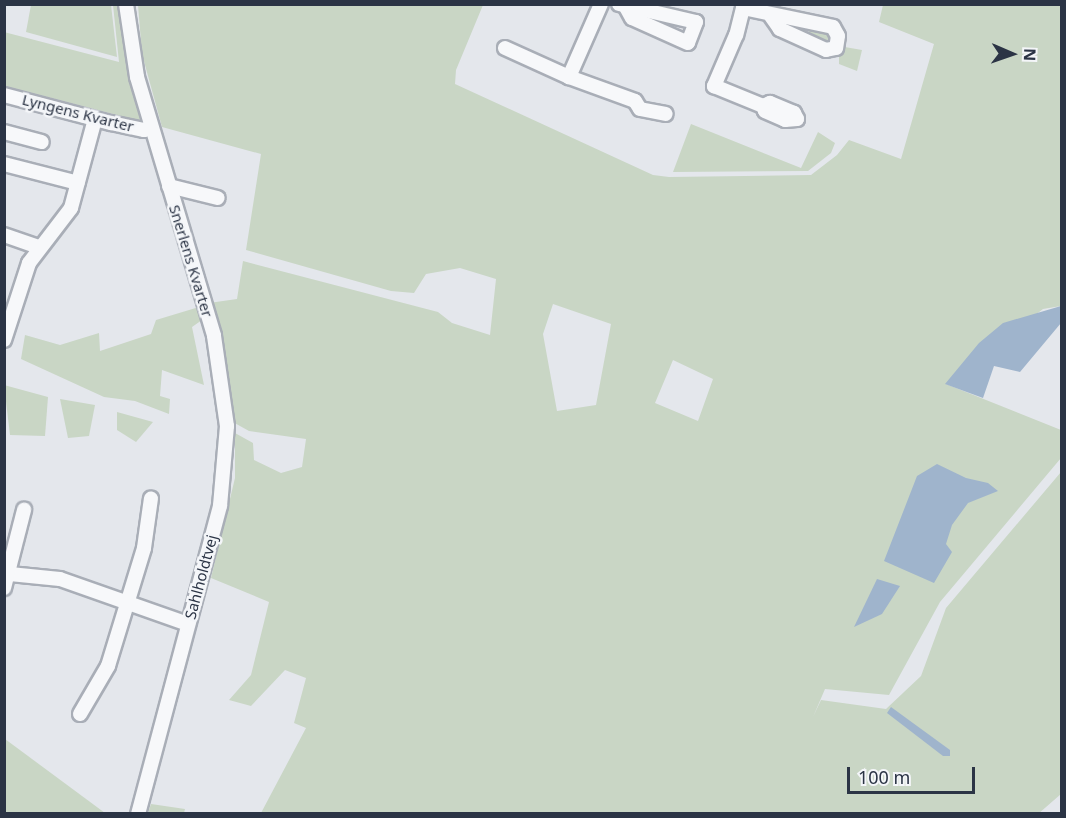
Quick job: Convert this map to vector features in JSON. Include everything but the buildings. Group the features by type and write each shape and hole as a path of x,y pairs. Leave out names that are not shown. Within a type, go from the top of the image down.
{"street":[{"name":"Snerlens Kvarter","path":"126,4 138,77 151,127 214,336"},
{"path":"569,76 601,4"},
{"path":"763,106 714,86 736,35 743,6 771,16"},
{"path":"505,48 635,101 640,109 666,114"},
{"name":"Lyngens Kvarter","path":"4,95 144,130 151,127"},
{"path":"4,340 9,308 29,263 71,208 95,119"},
{"path":"4,132 42,142"},
{"path":"4,164 78,183"},
{"name":"Snerlens Kvarter","path":"169,186 218,198"},
{"path":"4,235 39,247"},
{"name":"Sahlholdtvej","path":"138,813 220,506 225,466 225,395 214,336"},
{"path":"80,714 108,666 144,548 151,498"},
{"path":"24,510 7,581 60,579 188,624"}],"green space":[{"path":"31,5 111,5 117,57 26,32"},
{"path":"113,5 121,5 143,115 140,121 5,86 4,32 119,62"},
{"path":"138,5 483,5 456,70 455,84 653,175 669,177 811,175 837,155 849,140 901,159 934,44 879,22 883,5 1061,5 1061,306 1043,309 946,384 1061,430 1061,458 940,602 889,695 825,689 813,717 821,700 886,709 921,676 946,608 1061,472 1061,794 1038,814 261,813 306,728 294,723 306,678 285,670 251,706 229,700 251,675 269,602 211,578 235,478 235,433 253,443 254,460 281,473 302,467 306,439 249,431 231,421 228,377 209,303 237,299 243,261 438,312 452,323 490,335 496,279 460,268 426,274 414,293 391,291 246,250 261,154 162,127 142,54","holes":["553,304 611,324 596,405 557,411 543,334","673,360 713,379 698,421 655,403"]},
{"path":"811,26 830,31 830,45 806,38"},
{"path":"839,46 862,50 857,71 839,64"},
{"path":"691,124 801,168 818,132 835,143 831,153 808,171 673,172"},
{"path":"199,307 202,320 192,327 204,385 162,370 160,396 170,399 169,414 135,401 104,397 21,359 25,335 60,345 99,333 100,351 151,334 156,320"},
{"path":"4,385 48,397 45,436 10,435"},
{"path":"60,399 95,405 89,436 68,438"},
{"path":"117,412 153,422 136,442 117,430"},
{"path":"5,739 105,813 5,813"},
{"path":"151,804 185,809 184,813 148,813"}],"water":[{"path":"1061,306 1061,323 1020,372 994,366 983,398 945,384 979,343 1003,323"},
{"path":"937,464 966,478 988,483 998,491 968,503 952,525 946,544 952,552 934,583 884,561 917,476"},
{"path":"877,579 900,586 882,614 854,627"},
{"path":"891,707 950,750 950,756 943,756 887,713"}]}
